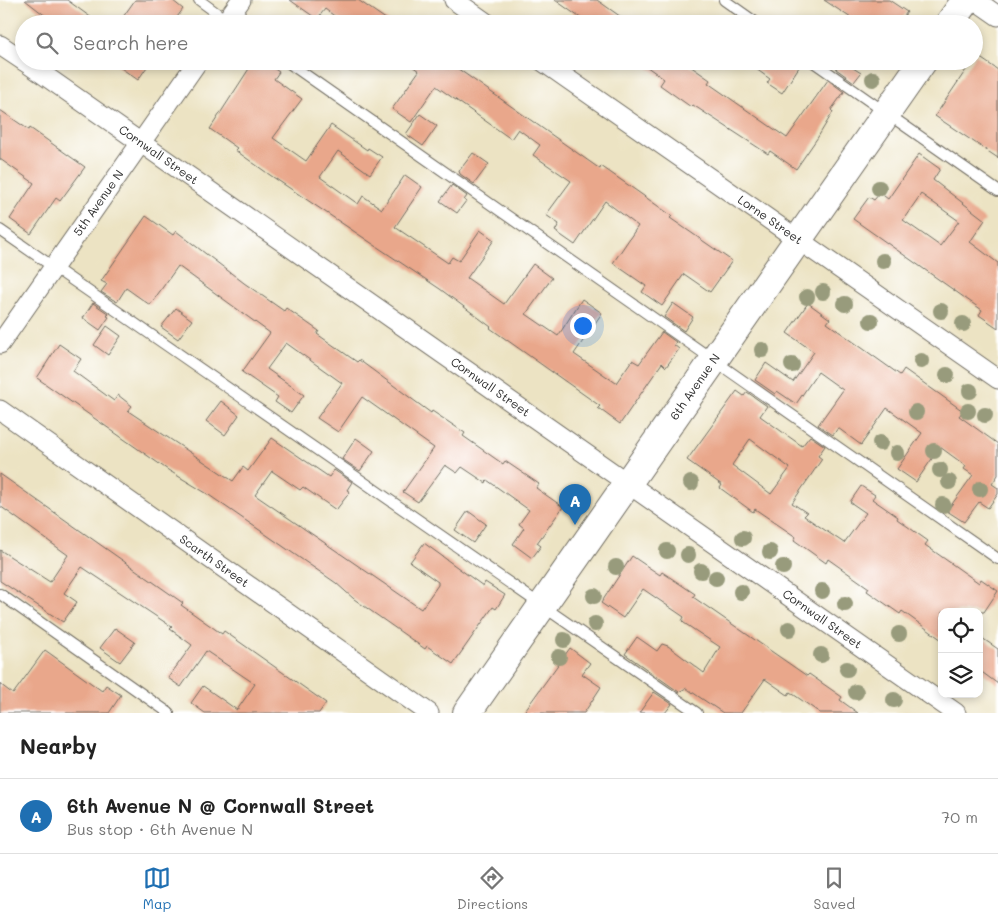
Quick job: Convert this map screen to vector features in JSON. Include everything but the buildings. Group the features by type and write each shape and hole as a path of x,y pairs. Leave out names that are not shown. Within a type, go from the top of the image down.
{"street":[{"path":"233,15 241,0"},
{"path":"454,0 475,15"},
{"path":"955,15 966,0"},
{"path":"975,0 998,16"},
{"name":"Cornwall Street","path":"0,44 15,55"},
{"name":"Cornwall Street","path":"37,70 956,713"},
{"name":"5th Avenue N","path":"0,344 192,70"},
{"name":"Lorne Street","path":"555,70 998,379"},
{"name":"6th Avenue N","path":"467,713 917,70"},
{"name":"Scarth Street","path":"0,410 429,713"}],"lane":[{"path":"199,0 218,15"},
{"path":"724,0 745,15"},
{"path":"299,70 998,559"},
{"path":"825,70 998,191"},
{"path":"0,230 543,604 697,713"},
{"path":"0,594 169,713"}],"place":[{"name":"6th Avenue N @ Cornwall Street","path":"575,525"}]}
